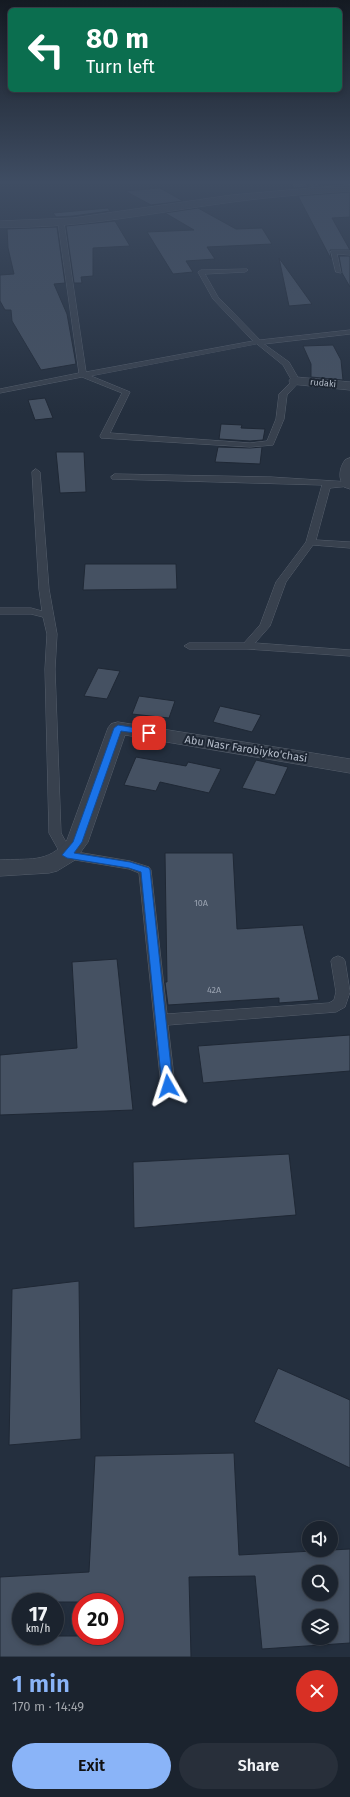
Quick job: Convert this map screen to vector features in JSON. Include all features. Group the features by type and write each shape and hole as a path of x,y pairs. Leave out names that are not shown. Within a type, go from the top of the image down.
{"street":[{"name":"rudaki","path":"296,381 350,386"},
{"path":"350,463 347,473 350,484"},
{"name":"Abu Nasr Farobiyko'chasi","path":"67,855 77,842 118,728 350,766"},
{"path":"0,868 49,865 67,855"}],"lane":[{"path":"66,259 83,375"},
{"path":"336,259 340,272"},
{"path":"83,375 126,392 104,436 115,435 250,445 270,443 280,419 283,394 296,381 286,364 258,342 215,298 201,272 245,270"},
{"path":"0,391 234,345 350,332"},
{"path":"36,472 44,589 52,634 50,669 55,833 67,855 130,865 145,870 168,1086"},
{"path":"115,477 272,480 350,484"},
{"path":"247,646 265,626 281,582 311,542 326,485 350,484"},
{"path":"311,542 350,545"},
{"path":"0,611 31,610 48,615"},
{"path":"189,646 247,646 350,653"},
{"path":"161,1020 331,1008 340,1003 343,992 338,961"}],"building":[{"path":"11,259 62,259 65,283 54,284 67,314 76,364 41,370 12,321 11,310 5,310 0,301 0,275 14,274"},
{"path":"71,259 93,259 93,276 81,277 82,283 74,283"},
{"path":"164,259 210,259 186,261 193,272 173,274"},
{"path":"279,259 312,304 289,306"},
{"path":"340,259 350,259 350,287 342,273"},
{"path":"333,345 341,360 343,380 311,377 311,364 303,346"},
{"path":"45,398 53,418 35,420 28,400"},
{"path":"221,424 242,425 241,428 265,429 263,440 250,441 219,439"},
{"path":"218,447 262,447 260,464 215,462"},
{"path":"56,452 84,452 86,492 60,493"},
{"path":"85,564 176,564 177,589 83,590"},
{"path":"98,668 120,671 107,699 84,696"},
{"path":"139,696 175,701 169,718 132,714"},
{"path":"220,706 261,715 252,732 213,722"},
{"path":"136,757 186,766 188,762 221,769 209,793 160,782 156,791 124,785"},
{"path":"256,760 288,767 275,795 242,788"},
{"path":"165,853 233,853 237,929 303,925 319,1000 279,1003 279,998 168,1005 165,982 167,982"},
{"path":"117,959 133,1110 0,1115 0,1055 77,1048 72,962"},
{"path":"350,1035 350,1071 203,1083 198,1046"},
{"path":"289,1154 296,1215 134,1228 133,1162"},
{"path":"79,1281 81,1439 9,1445 12,1289"},
{"path":"278,1368 350,1400 350,1468 254,1422"},
{"path":"234,1453 239,1555 302,1552 302,1557 338,1557 338,1550 350,1549 350,1643 338,1644 338,1609 302,1609 302,1645 321,1645 262,1649 255,1576 189,1577 191,1657 0,1657 0,1577 89,1572 95,1456","holes":["12,1593 64,1593 64,1602 72,1602 72,1593 124,1593 124,1645 72,1645 72,1636 64,1636 64,1645 12,1645"]}],"route":[{"path":"149,733 118,728 77,842 67,855 130,865 145,870 168,1086"}]}
